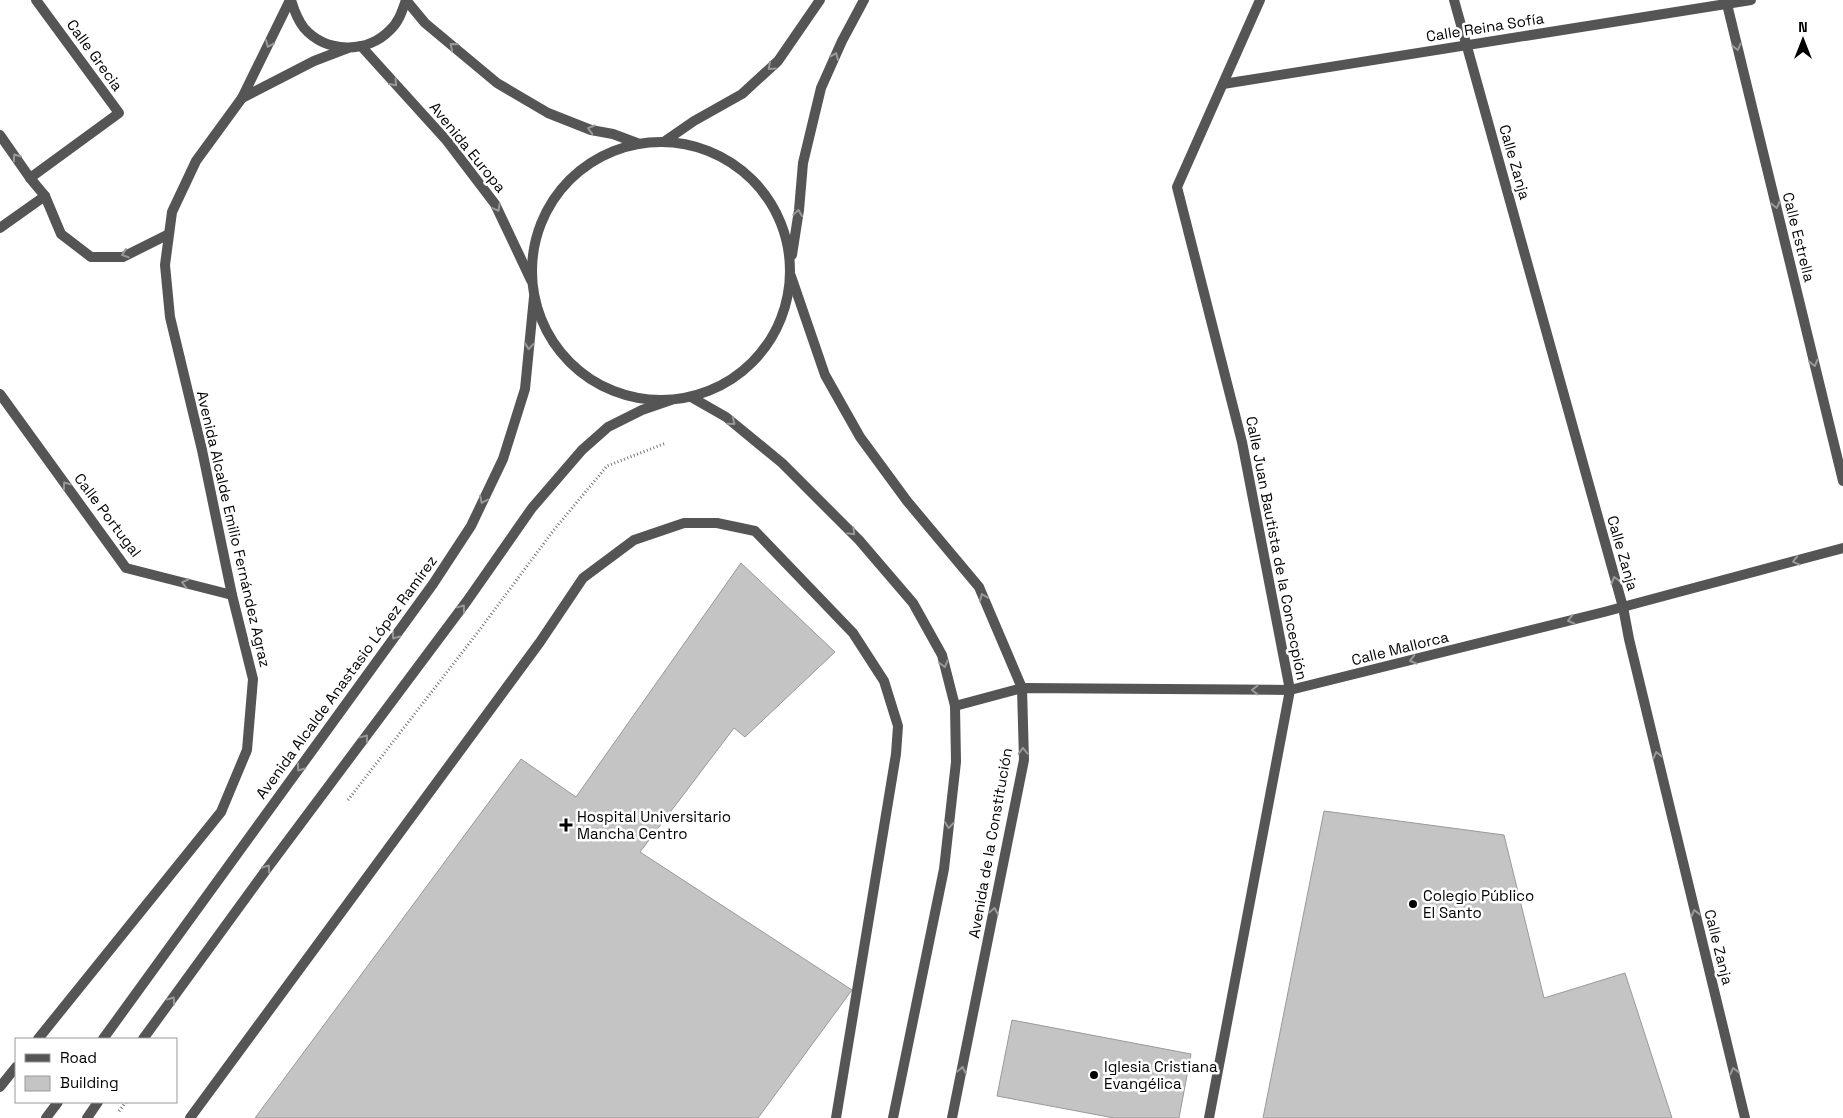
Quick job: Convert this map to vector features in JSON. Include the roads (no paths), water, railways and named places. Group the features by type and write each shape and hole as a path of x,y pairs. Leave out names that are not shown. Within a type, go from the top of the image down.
{"street":[{"name":"Calle Grecia","path":"30,178 118,113 36,0"},
{"path":"290,0 295,14 304,28 316,39 332,46 348,48"},
{"name":"Avenida Alcalde Emilio Fernández Agraz","path":"39,1038 221,812 246,750 253,680 232,595 204,459 170,317 165,265 172,212 196,161 242,98 290,0"},
{"path":"242,98 314,61 348,48 362,46 377,40 390,30 400,16 406,0 425,23 498,83 548,113 591,130 613,134 638,143"},
{"path":"665,141 694,121 742,94 778,61 820,0"},
{"path":"145,1038 266,870 467,601 532,508 582,450 608,427 642,410 671,400 691,397 730,381 762,354 783,317 791,276 791,261 799,210 803,163 821,88 842,41 864,0"},
{"name":"Calle Juan Bautista de la Concecpión","path":"1210,1118 1290,690 1242,442 1178,187 1260,0"},
{"name":"Calle Zanja","path":"1454,0 1623,607 1631,649 1745,1118"},
{"name":"Calle Reina Sofía","path":"1223,84 1467,46 1726,2 1751,0"},
{"name":"Calle Estrella","path":"1726,2 1843,481"},
{"name":"Avenida Europa","path":"362,46 447,141 495,204 531,280"},
{"path":"0,135 45,196 61,234 91,257 123,257 169,234"},
{"path":"671,400 625,396 583,374 551,340 534,297 531,280 536,234 558,192 593,160 638,143 665,141 702,148 736,165 764,192 782,224 791,261"},
{"path":"0,228 45,196"},
{"name":"Avenida de la Constitución","path":"791,276 825,374 855,429 908,501 979,587 1022,688 1024,760 952,1118"},
{"name":"Avenida Alcalde Anastasio López Ramírez","path":"104,1038 434,584 471,526 504,459 525,389 534,297"},
{"name":"Calle Portugal","path":"0,394 126,568 232,595"},
{"path":"691,397 726,417 782,463 859,540 913,603 942,655 955,706 956,762 944,869 893,1118"},
{"path":"190,1118 534,650 583,578 634,540 684,523 717,523 755,531 853,633 884,681 898,726 896,754 836,1118"},
{"name":"Calle Mallorca","path":"955,706 1022,688 1290,690 1623,607 1843,548"},
{"path":"0,1087 15,1068"},
{"path":"46,1118 57,1103"},
{"path":"87,1118 97,1103"}],"place":[{"name":"Hospital Universitario Mancha Centro","path":"566,825"},
{"name":"Colegio Público El Santo","path":"1413,904"},
{"name":"Iglesia Cristiana Evangélica","path":"1094,1075"}]}
